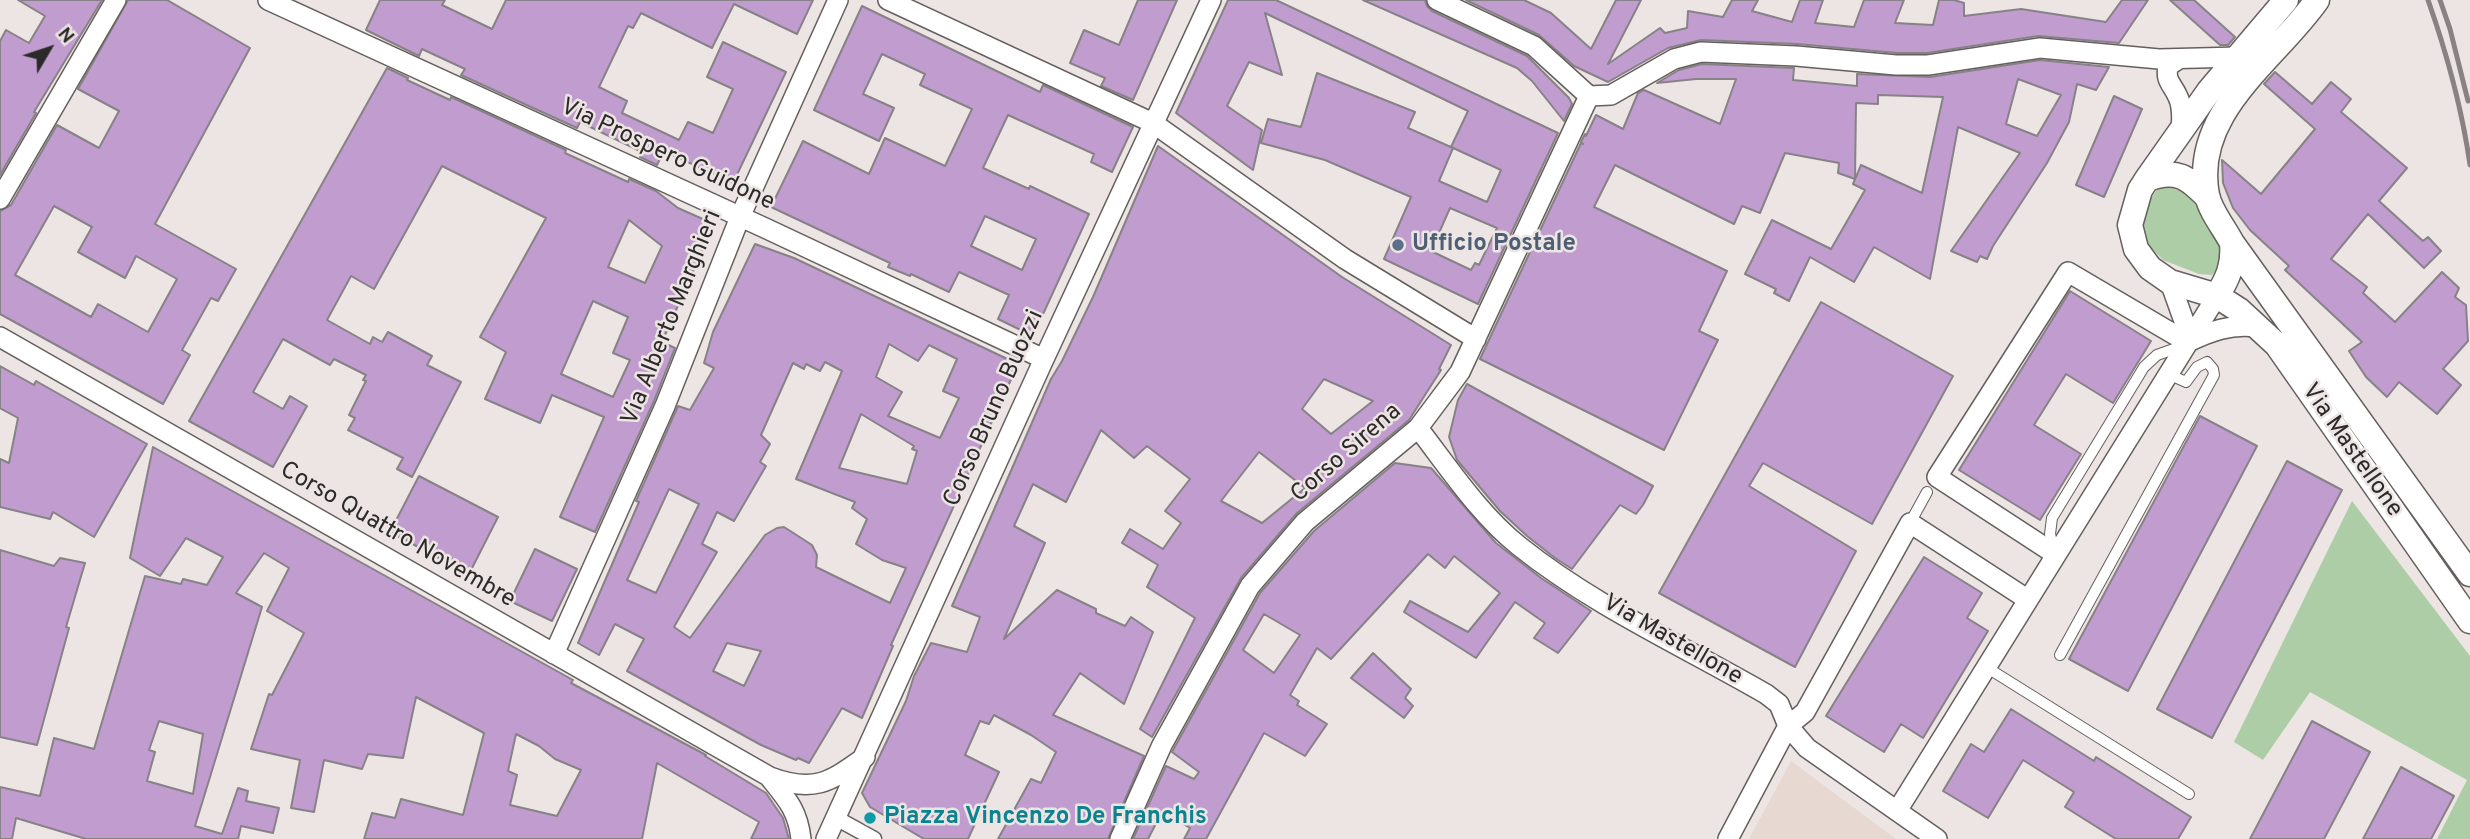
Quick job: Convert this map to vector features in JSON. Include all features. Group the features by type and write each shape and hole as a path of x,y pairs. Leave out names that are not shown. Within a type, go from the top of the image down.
{"street":[{"path":"0,199 116,0"},
{"name":"Via Prospero Guidone","path":"268,0 1044,359"},
{"name":"Via Alberto Marghieri","path":"554,654 665,406 740,217 838,0"},
{"path":"888,0 1153,123 1345,260 1476,339"},
{"name":"Corso Bruno Buozzi","path":"826,839 1211,0"},
{"path":"1437,0 1534,46 1589,96 1611,94 1674,59 1701,52 1796,56 1896,65 1928,65 2040,48 2179,60 2238,57"},
{"path":"2208,198 2206,175 2209,146 2226,106 2317,0"},
{"path":"2217,296 2170,282 2150,268 2136,250 2130,225 2140,190 2147,179 2209,91 2279,4"},
{"path":"2179,60 2168,66 2166,77 2179,99 2181,131"},
{"name":"Corso Sirena","path":"1120,839 1162,745 1250,586 1305,522 1418,428 1460,372 1589,96"},
{"path":"1897,811 2229,275 2233,260 2232,243 2208,198 2190,179 2175,174 2159,174 2147,179"},
{"name":"Via Mastellone","path":"2232,243 2470,574"},
{"path":"2055,554 1937,477 2068,272 2186,344"},
{"path":"2170,282 2185,324 2186,344"},
{"name":"Via Mastellone","path":"2217,296 2239,310 2277,345 2470,621"},
{"path":"2186,344 2212,331 2237,325 2256,327"},
{"name":"Corso Quattro Novembre","path":"0,337 770,778 791,785 816,785 839,776 865,757"},
{"name":"Via Mastellone","path":"1418,428 1495,524 1518,545 1647,629 1766,694 1779,704 1788,726 1807,748 1937,839"},
{"path":"1728,839 1788,726 1805,712 1910,523 2027,599"},
{"name":"Corso Quattro Novembre","path":"770,778 791,804 799,821 801,839"},
{"path":"836,818 874,839"}],"lane":[{"path":"2055,554 2050,534 2052,518 2144,368 2157,355 2186,344"},
{"path":"2060,655 2214,372 2209,363 2204,363 2184,383 2168,373"},
{"path":"1910,523 1927,492"},
{"path":"1986,667 2189,794"}],"shaded area":[{"path":"1791,761 1896,839 1749,839"}],"green space":[{"path":"2173,183 2190,195 2221,250 2219,268 2212,275 2199,274 2163,260 2145,241 2142,221 2144,209 2158,188"},
{"path":"2352,501 2470,656 2470,839 2437,839 2467,780 2310,692 2263,760 2234,742"}],"building":[{"path":"18,0 102,0 34,112 36,113 0,175 0,41 6,30 29,43 45,16"},
{"path":"128,0 167,0 250,48 155,224 236,269 218,301 211,298 182,350 190,355 163,404 0,314 0,211 11,205 57,125 99,148 119,111 78,89","holes":["54,206 92,227 78,252 125,278 136,256 177,279 148,332 98,304 91,317 15,275"]},
{"path":"380,0 445,0 442,5 492,29 506,0 813,0 797,34 734,4 712,48 641,13 633,28 628,26 599,87 627,101 622,113 679,140 688,122 713,133 733,89 707,77 723,42 786,72 733,183 664,151 657,165 640,157 642,152 580,122 577,128 461,75 465,69 422,49 419,56 366,30"},
{"path":"1138,0 1177,0 1133,100 1101,86 1105,78 1070,63 1084,30 1119,45"},
{"path":"1228,0 1276,0 1558,133 1478,304 1384,259 1411,197 1325,160 1261,143 1268,119 1301,127 1317,73 1415,112 1408,128 1453,148 1439,181 1487,202 1501,170 1451,147 1468,111 1265,13 1282,75 1249,62 1227,106 1262,130 1253,170 1176,113","holes":["1450,208 1497,228 1479,265 1475,263 1471,270 1431,251"]},
{"path":"1363,0 1425,0 1432,11 1527,56 1569,98 1572,104 1564,121 1532,81 1517,68"},
{"path":"1466,0 1524,0 1551,13 1591,49 1616,0 1641,0 1608,64 1660,28 1665,33 1687,28 1688,11 1723,17 1732,0 1758,0 1752,11 1792,22 1800,0 1823,0 1815,23 1854,27 1864,0 1904,0 1895,23 1933,25 1939,0 1964,3 1964,16 2021,9 2106,22 2122,0 2148,0 2119,43 2038,36 1927,53 1897,53 1797,44 1701,40 1668,48 1608,82 1574,66 1539,35"},
{"path":"2170,0 2194,0 2235,37 2228,45 2220,45"},
{"path":"862,6 1040,92 1043,85 1133,127 1112,172 1091,162 1094,154 1008,115 983,168 1029,189 1030,186 1089,214 1033,336 998,319 1009,295 959,272 949,292 911,274 910,276 888,267 890,263 771,207 803,141 869,174 885,138 945,166 972,109 920,85 925,74 882,54 863,94 894,108 879,141 814,110","holes":["985,216 1036,239 1022,270 971,246"]},
{"path":"2040,60 2109,67 2096,90 2077,84 2069,122 2047,163 1987,259 1980,256 1977,262 1951,251 2020,153 1958,127 1930,279 1874,247 1854,282 1810,257 1789,301 1774,293 1776,289 1745,274 1772,220 1831,249 1865,190 1853,184 1861,165 1922,193 1943,97 1878,95 1878,104 1856,103 1855,179 1838,173 1839,163 1785,153 1760,213 1742,206 1734,224 1615,165 1594,207 1727,271 1699,331 1718,340 1664,450 1480,359 1596,115 1623,129 1638,93 1644,90 1720,124 1736,79 1657,83 1679,70 1702,64 1794,68 1793,80 1857,86 1857,74 1930,77","holes":["2018,79 2061,95 2037,136 2006,124"]},
{"path":"387,68 450,100 451,97 566,150 565,153 628,182 629,179 656,191 678,208 714,224 662,342 675,348 595,532 560,517 604,417 552,395 540,423 485,399 506,352 480,337 546,218 442,166 374,289 351,276 327,320 370,344 373,337 382,342 388,332 432,356 427,365 461,382 412,477 397,469 403,458 348,430 355,418 349,415 366,381 363,380 366,375 334,359 330,365 283,339 253,392 283,409 290,396 307,406 273,467 189,421","holes":["629,220 662,246 645,283 608,267","593,301 628,317 613,353 630,360 613,397 561,374"]},
{"path":"2275,72 2312,104 2331,82 2351,99 2341,112 2407,168 2379,201 2423,241 2428,237 2441,251 2424,268 2368,214 2331,259 2367,287 2363,293 2395,322 2442,272 2459,288 2455,297 2466,305 2468,341 2443,369 2461,385 2437,414 2399,382 2387,397 2366,377 2349,351 2362,342 2285,270 2289,266 2250,230 2233,208 2223,183 2222,160 2261,194 2315,129 2264,84"},
{"path":"2114,96 2142,109 2104,197 2076,185"},
{"path":"1158,146 1342,277 1451,345 1439,369 1441,370 1409,420 1297,513 1241,578 1152,737 1140,729 1195,618 1147,587 1158,565 1122,543 1130,529 1163,549 1181,523 1165,511 1190,479 1147,446 1134,458 1101,430 1066,502 1033,484 1014,526 1045,543 1004,639 1057,590 1125,626 1131,617 1153,632 1124,704 1080,673 1053,715 1144,756 1108,839 998,839 1031,779 1041,783 1056,752 994,715 989,724 980,721 965,755 999,772 968,839 924,839 870,807 862,793 931,643 967,652 980,617 952,606 1051,379 1093,297","holes":["1324,379 1373,401 1331,434 1302,409","1259,452 1305,488 1262,523 1221,501"]},
{"path":"755,244 794,258 1018,364 891,645 893,646 862,718 842,708 809,763 761,745 627,671 644,639 615,624 599,655 578,643 678,406 690,410 714,368 704,363 713,332","holes":["889,344 918,361 929,345 957,359 943,391 959,398 940,438 888,416 902,392 876,377","825,362 842,371 796,479 855,502 852,508 867,519 856,544 882,560 906,568 890,603 816,567 817,555 812,545 784,527 777,528 765,535 690,638 674,627 717,552 702,544 717,512 734,521 766,466 760,462 770,444 761,435 793,363 804,369 806,364 820,371","861,414 914,446 912,449 917,451 907,484 839,468","669,489 699,504 656,593 627,580","727,643 761,651 744,686 713,671"]},
{"path":"2070,291 2151,341 2113,403 2066,374 2034,425 2081,454 2040,520 1959,470"},
{"path":"1821,302 1953,376 1872,524 1763,463 1749,486 1856,551 1795,667 1659,593"},
{"path":"0,366 34,385 36,381 147,444 94,537 53,512 50,519 0,507 0,459 9,463 18,418 0,408"},
{"path":"1467,384 1653,486 1643,505 1636,514 1620,505 1572,569 1555,558 1500,511 1457,460 1449,437 1458,400"},
{"path":"2200,416 2257,446 2128,691 2069,659"},
{"path":"153,447 573,680 571,683 706,755 766,793 783,818 789,839 751,839 759,822 657,763 642,839 364,839 372,813 395,818 401,799 463,815 484,733 416,697 403,758 368,754 362,769 324,760 314,812 291,808 300,760 251,749 269,694 272,695 304,633 267,611 289,568 264,553 236,593 262,607 195,826 222,834 238,788 248,791 246,801 279,808 273,833 241,826 238,839 86,839 16,818 12,839 0,839 0,787 40,796 54,738 94,749 145,576 181,584 183,579 207,585 223,557 186,538 160,576 130,558","holes":["159,721 203,734 193,794 147,781 155,752 149,750","516,734 539,746 555,759 581,770 557,816 510,805 517,775 508,771"]},
{"path":"2287,461 2342,490 2212,738 2157,709"},
{"path":"1395,463 1431,468 1496,543 1541,578 1591,611 1558,653 1534,638 1545,623 1515,602 1476,658 1404,612 1410,601 1468,632 1500,593 1454,556 1445,568 1428,554 1331,659 1317,648 1290,695 1299,701 1297,705 1327,724 1305,756 1264,733 1206,839 1184,839 1190,828 1162,812 1148,839 1133,839 1166,766 1194,779 1199,772 1172,752 1260,593 1314,531","holes":["1264,614 1300,635 1274,673 1243,650"]},
{"path":"419,476 498,517 469,574 390,532"},
{"path":"535,549 577,569 552,621 510,601"},
{"path":"0,550 54,566 60,558 85,563 37,745 0,737"},
{"path":"1924,557 1982,593 1967,618 1988,631 1923,738 1901,724 1884,752 1826,716"},
{"path":"1373,653 1411,689 1405,698 1413,706 1404,718 1351,678"},
{"path":"2011,709 2094,761 2096,757 2191,817 2178,839 2116,839 2065,807 2074,792 2023,760 1988,818 1943,791 1971,744 1984,752"},
{"path":"2312,721 2370,752 2324,839 2250,839"},
{"path":"2401,767 2454,796 2431,839 2363,839"}],"railway":[{"path":"2428,0 2453,82 2470,165"},
{"path":"2440,0 2468,101"}],"place":[{"name":"Ufficio Postale","path":"1398,245"},
{"name":"Piazza Vincenzo De Franchis","path":"870,818"}]}
